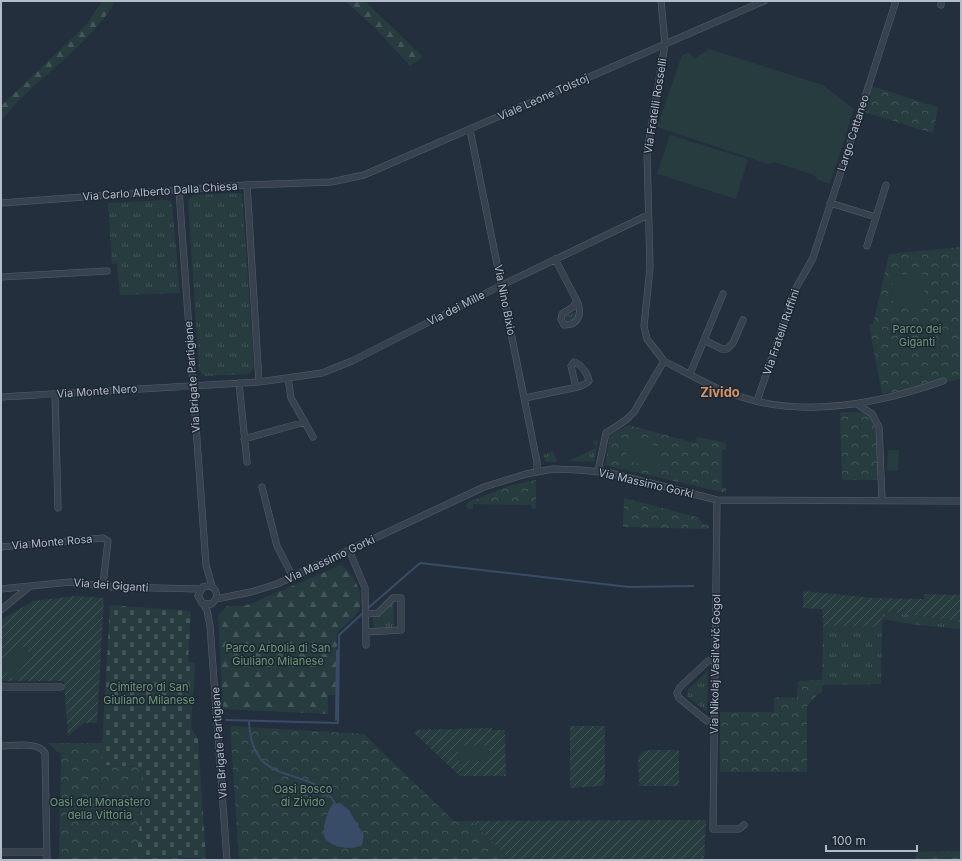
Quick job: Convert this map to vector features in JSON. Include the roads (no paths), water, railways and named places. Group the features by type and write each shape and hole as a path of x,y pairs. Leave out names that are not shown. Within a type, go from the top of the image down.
{"street":[{"name":"Via Fratelli Rosselli","path":"661,1 665,44 648,141 647,176 650,272 644,333 651,345 664,361"},
{"name":"Viale Leone Tolstoj","path":"318,182 344,180 372,173 764,1"},
{"name":"Largo Cattaneo","path":"810,265 896,1"},
{"name":"Via Nino Bixio","path":"470,130 525,398 537,462 537,472"},
{"name":"Via Carlo Alberto Dalla Chiesa","path":"1,203 247,185 318,182"},
{"path":"247,185 259,382"},
{"path":"867,246 886,185"},
{"name":"Via Brigate Partigiane","path":"179,190 206,565 202,588"},
{"path":"830,203 876,217"},
{"name":"Via dei Mille","path":"193,386 259,382 314,375 341,366 502,285 648,215"},
{"path":"555,259 577,301"},
{"name":"Via Fratelli Ruffini","path":"757,402 796,288 810,265"},
{"path":"1,277 106,271"},
{"path":"690,374 723,294"},
{"path":"704,340 722,349 727,349 733,343 743,320"},
{"path":"598,471 606,433 626,420 634,412 664,361 723,390 757,402 806,406 857,404 881,400 943,381"},
{"path":"288,378 291,398 313,438"},
{"path":"239,383 247,462"},
{"name":"Via Monte Nero","path":"1,397 193,386"},
{"path":"525,398 576,388"},
{"path":"55,394 58,508"},
{"path":"857,404 872,414 879,427 882,500"},
{"path":"244,439 305,422"},
{"name":"Via Massimo Gorki","path":"214,601 266,588 293,577 484,487 537,472 567,469 598,471 625,476 717,500 961,501"},
{"path":"262,487 278,546 293,577"},
{"name":"Via Nikolaj Vasil'evič Gogol","path":"717,500 713,829 740,829 744,825"},
{"name":"Via Monte Rosa","path":"1,547 103,538 108,541 103,584"},
{"path":"349,550 363,581 366,603 366,645"},
{"name":"Via Brigate Partigiane","path":"206,565 214,588"},
{"name":"Via dei Giganti","path":"1,589 70,582 103,584 112,587 182,590 202,588"},
{"path":"1,610 30,586"},
{"path":"202,588 214,588 214,601 208,605 202,603 198,596 202,588"},
{"name":"Via Massimo Gorki","path":"214,588 236,595"},
{"name":"Via dei Giganti","path":"182,590 198,596"},
{"path":"366,614 378,613 393,598 401,598 401,630 366,632"},
{"name":"Via Brigate Partigiane","path":"210,626 214,601"},
{"name":"Via Brigate Partigiane","path":"202,603 208,615 210,626 227,860"},
{"path":"714,723 707,721 679,698 677,693 680,687 708,661 715,659"},
{"path":"1,687 61,687"},
{"path":"1,746 36,746 41,747 45,752 46,860"},
{"path":"1,852 47,852"}],"water":[{"path":"340,803 349,810 364,836 362,845 352,848 336,846 327,841 324,837 324,824 329,811 333,804"}],"waterway":[{"path":"367,609 420,563 629,587 693,586"},
{"path":"226,720 338,723 339,635 364,612"},
{"path":"336,720 337,651"},
{"path":"249,721 252,744 260,758 272,768 313,783 325,791 335,804"}],"district":[{"name":"Zivido","path":"720,392"}],"park label":[{"name":"Parco dei Giganti","path":"917,335"},
{"name":"Parco Arbolia di San Giuliano Milanese","path":"278,654"},
{"name":"Cimitero di San Giuliano Milanese","path":"149,693"},
{"name":"Oasi Bosco di Zivido","path":"303,795"},
{"name":"Oasi del Monastero della Vittoria","path":"100,808"}]}
